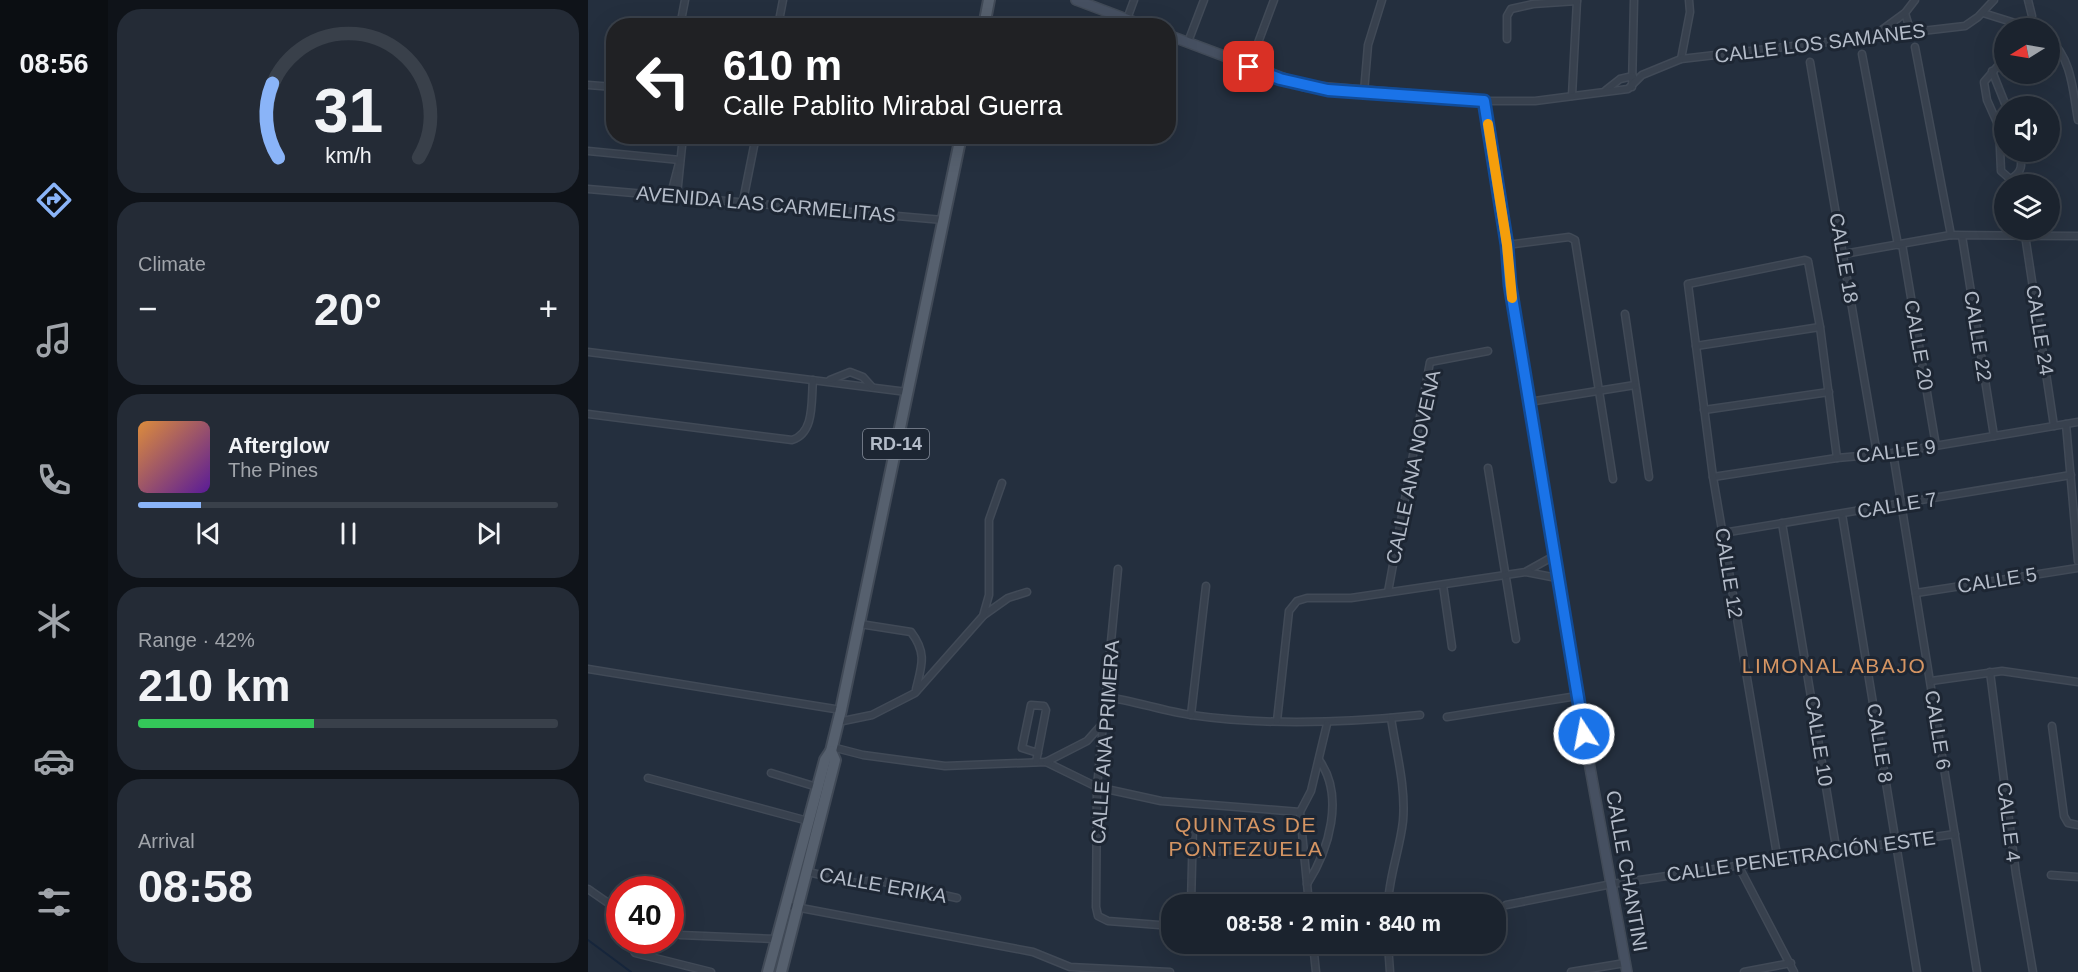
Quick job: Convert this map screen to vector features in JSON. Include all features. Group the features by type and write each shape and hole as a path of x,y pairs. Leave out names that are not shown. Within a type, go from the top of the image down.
{"main road":[{"path":"986,18 989,0"},
{"name":"RD-14","path":"768,972 817,787 838,723 959,144"},
{"name":"RD-14","path":"782,972 835,760 831,749"}],"street":[{"path":"682,18 685,0"},
{"path":"780,18 783,0"},
{"path":"1076,0 1123,18"},
{"path":"1126,18 1134,0"},
{"path":"1188,42 1204,0"},
{"path":"1249,67 1274,0"},
{"path":"1364,93 1368,45 1382,0"},
{"path":"1508,39 1507,16 1511,9 1533,4 1577,0 1572,96"},
{"path":"1632,87 1634,0"},
{"path":"1681,59 1690,12 1689,0"},
{"path":"1872,37 1905,13 1916,0"},
{"name":"CALLE LOS SAMANES","path":"1606,90 1620,79 1640,76 1681,59 1965,26 1983,13 1994,0"},
{"path":"2028,0 2032,16"},
{"path":"1905,13 1911,33"},
{"path":"1983,13 1997,18"},
{"path":"1176,38 1304,86 1364,93 1484,101 1535,101 1632,87 1640,76"},
{"path":"1915,47 1951,236"},
{"name":"CALLE 20","path":"1862,54 1900,245 1936,446"},
{"path":"2060,54 2070,75 2078,120"},
{"name":"CALLE 18","path":"1810,62 1877,454"},
{"path":"1992,71 2002,96"},
{"path":"1992,71 1984,82 1987,99 1994,116"},
{"path":"588,85 606,86"},
{"name":"CALLE CHANTINI","path":"1484,101 1507,245 1510,285 1557,578 1626,967"},
{"path":"674,195 682,144"},
{"path":"743,201 754,144"},
{"path":"588,151 680,160"},
{"path":"2001,162 2001,171 2010,179 2017,176 2021,169 2021,162"},
{"name":"AVENIDA LAS CARMELITAS","path":"588,189 943,220"},
{"path":"1844,254 1951,236 1994,235"},
{"name":"CALLE 22","path":"1962,236 1994,436"},
{"path":"2060,236 2078,236"},
{"path":"1507,245 1569,237 1575,240 1601,391 1613,479"},
{"name":"CALLE 24","path":"2026,240 2054,426"},
{"name":"CALLE 12","path":"1778,861 1713,477 1688,284 1805,260 1810,264 1820,327"},
{"path":"1625,314 1649,477"},
{"path":"1696,346 1820,327 1837,458"},
{"name":"CALLE ANA NOVENA","path":"1388,592 1430,362 1488,351"},
{"path":"588,352 907,392"},
{"path":"830,381 850,372 863,377 873,388"},
{"path":"588,414 792,440 802,437 808,429 813,381"},
{"path":"1529,402 1635,385"},
{"path":"1704,410 1829,392"},
{"name":"CALLE 9","path":"1713,477 1837,458 1893,453 2078,422"},
{"path":"2066,424 2078,561"},
{"name":"CALLE 6","path":"1893,453 1977,972"},
{"path":"1488,468 1516,639"},
{"name":"CALLE 7","path":"1723,533 2071,475"},
{"path":"983,616 989,595 989,520 1002,483"},
{"name":"CALLE 8","path":"1842,514 1917,972"},
{"name":"CALLE 10","path":"1782,523 1837,853"},
{"path":"1526,572 1554,556"},
{"name":"CALLE ANA PRIMERA","path":"1118,568 1097,787 1098,916 1108,921 1161,925"},
{"name":"CALLE 5","path":"1916,593 2078,568"},
{"path":"1277,721 1289,611 1297,601 1307,598 1351,598 1526,572 1557,578"},
{"path":"1443,585 1452,647"},
{"path":"1191,715 1206,586"},
{"path":"838,723 872,714 915,693 983,616 1008,598 1027,592"},
{"path":"860,624 911,632 922,646 922,666 915,693"},
{"path":"588,669 841,710"},
{"path":"1931,681 2012,671 2078,682"},
{"name":"CALLE 4","path":"1990,672 2016,873 2033,972"},
{"path":"1447,717 1577,696"},
{"path":"1106,697 1191,715 1327,724 1420,715"},
{"path":"1036,762 1038,753 1046,710 1044,706 1030,705 1022,748 1038,753"},
{"path":"1389,894 1403,822 1399,764 1391,718"},
{"path":"1046,762 1087,741 1104,722"},
{"path":"1308,894 1300,812 1311,791 1327,724"},
{"path":"2052,726 2064,816 2068,823 2078,825"},
{"path":"831,749 945,766 1046,762 1097,787 1161,801 1300,812"},
{"path":"1307,884 1314,873 1332,818 1328,780 1319,760"},
{"path":"771,773 817,787"},
{"path":"648,778 808,821"},
{"path":"1191,894 1193,826"},
{"name":"CALLE PENETRACIÓN ESTE","path":"1506,905 1612,884 1955,834"},
{"path":"1193,854 1269,846"},
{"path":"1738,865 1794,972"},
{"name":"CALLE ERIKA","path":"808,872 856,883 875,880 957,898"},
{"path":"2051,875 2078,877"},
{"path":"588,889 606,902"},
{"path":"785,906 1033,952 1070,967 1170,972"},
{"path":"684,935 777,939"},
{"path":"639,954 711,972"},
{"path":"1314,954 1316,972"},
{"path":"1389,954 1390,972"},
{"path":"1744,972 1791,963"},
{"path":"1570,972 1626,967"}],"waterway":[{"path":"588,940 631,972"}],"slow traffic":[{"path":"1488,124 1507,245 1512,298"}],"district":[{"name":"LIMONAL ABAJO","path":"1834,665"},
{"name":"QUINTAS DE PONTEZUELA","path":"1246,836"}],"route":[{"path":"1249,67 1304,86 1328,90 1484,101 1507,245 1510,285 1584,734"}]}
